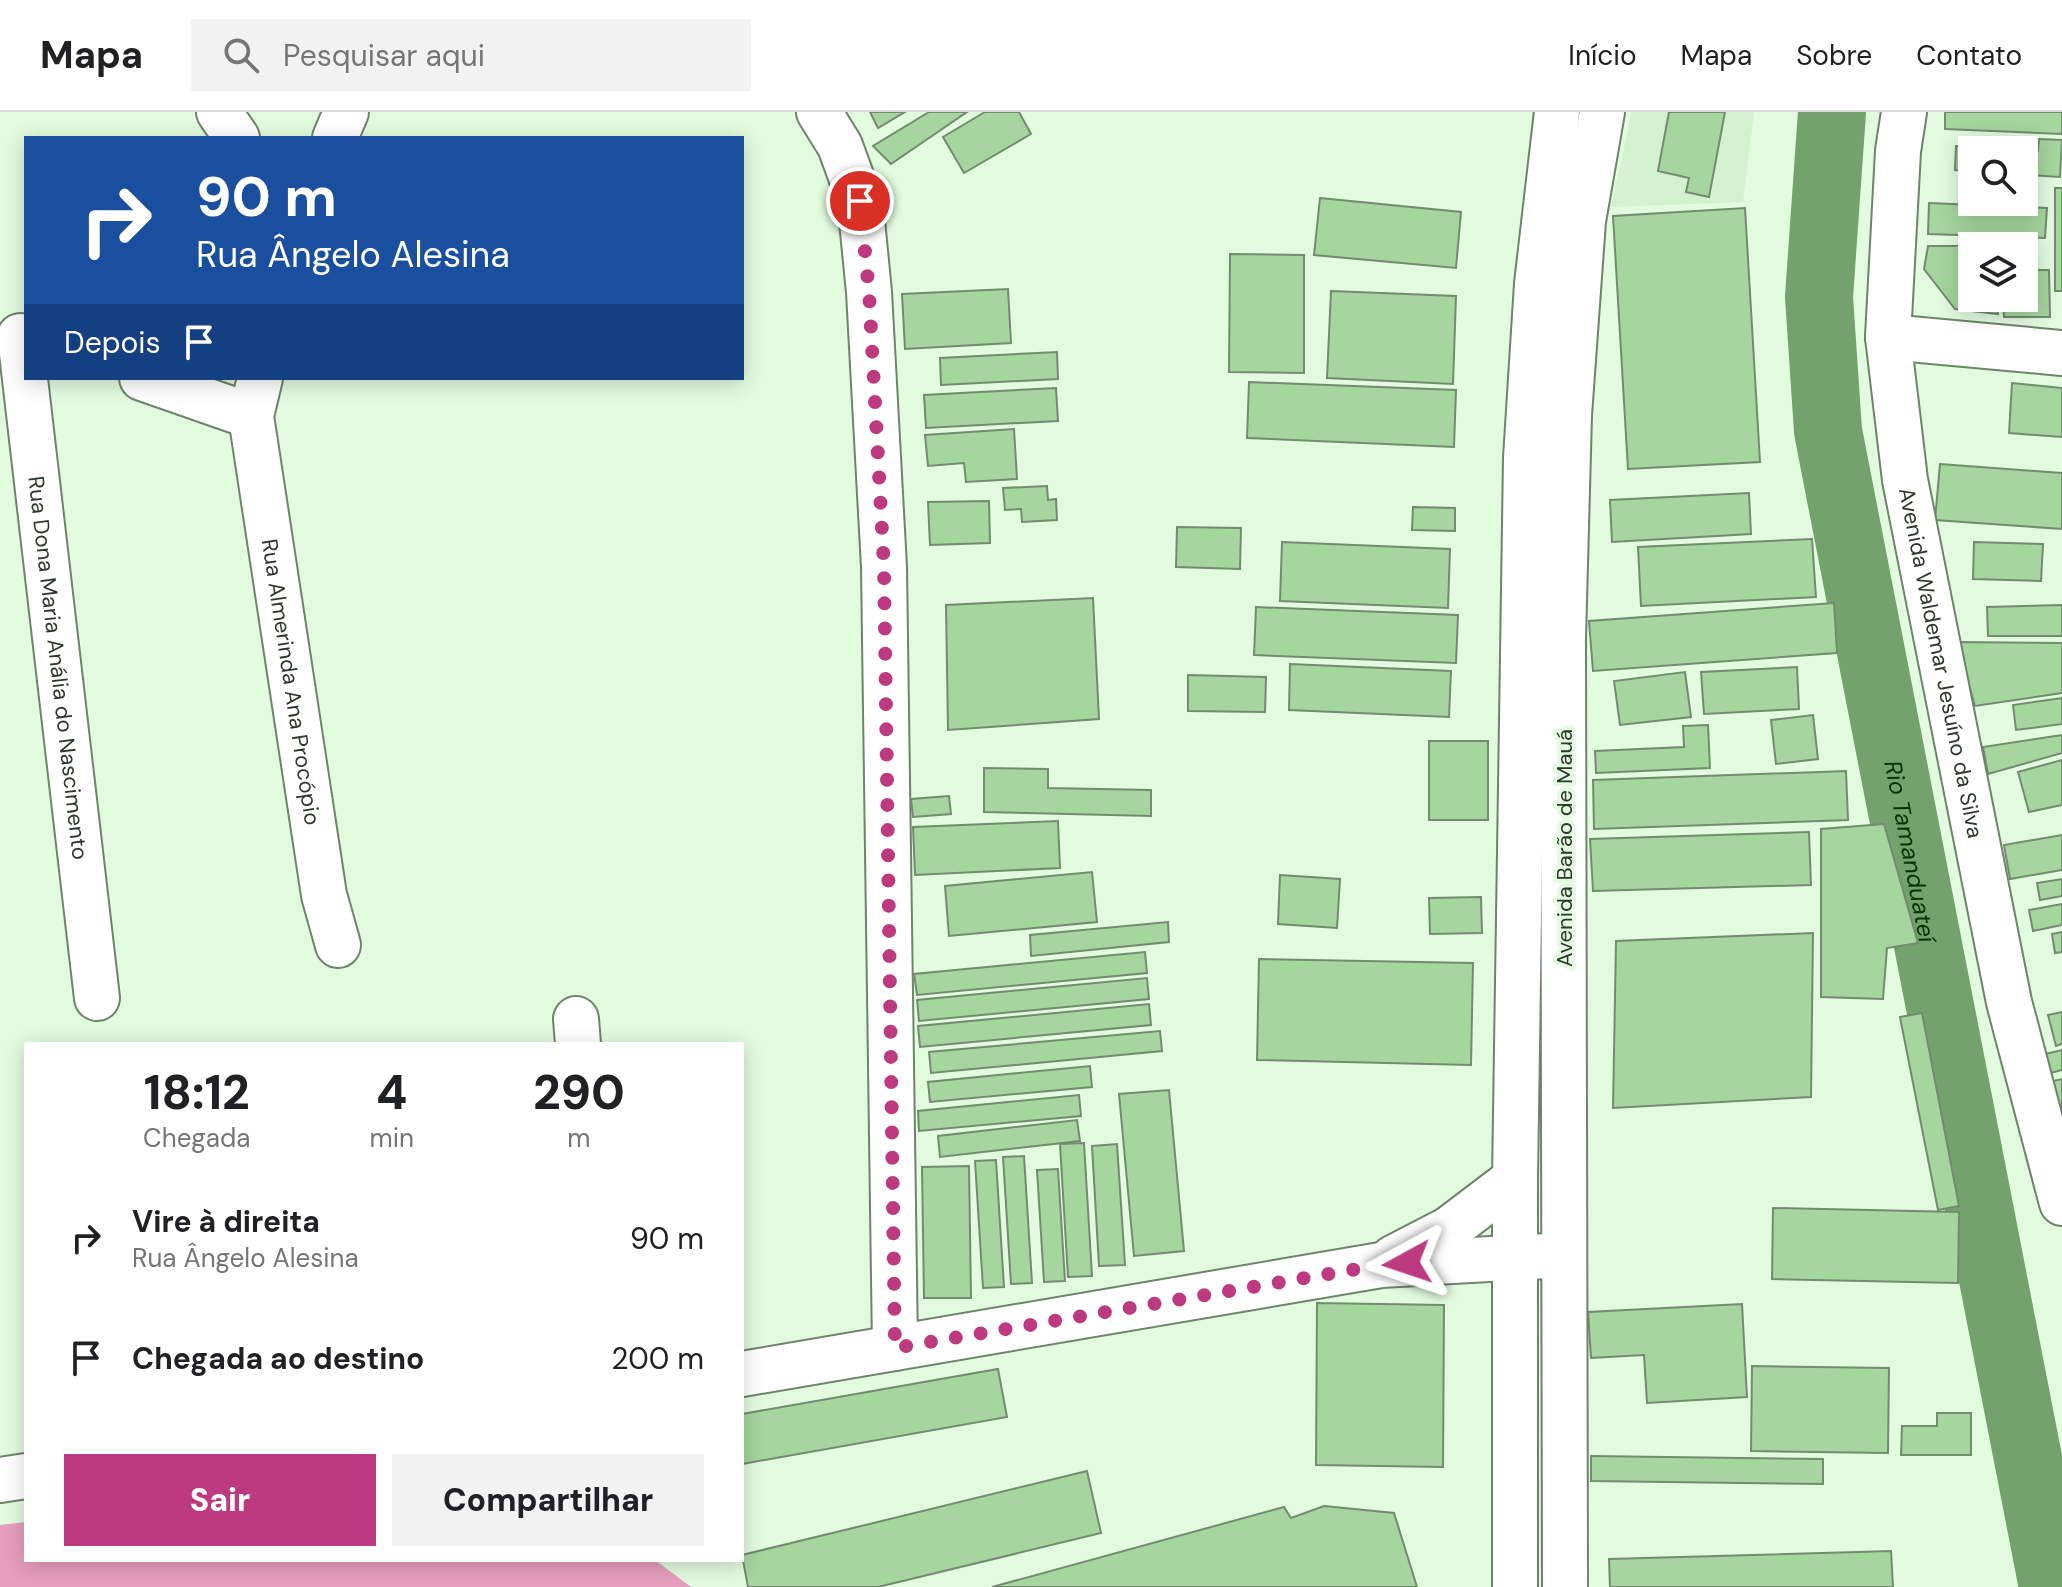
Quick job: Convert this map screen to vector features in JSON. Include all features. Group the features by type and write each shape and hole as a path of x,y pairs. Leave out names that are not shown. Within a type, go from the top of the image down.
{"street":[{"path":"219,112 236,136"},
{"path":"336,136 346,112"},
{"path":"819,112 840,146 860,201 869,292 884,567 895,1348"},
{"name":"Avenida Barão de Mauá","path":"1565,1587 1563,639 1569,415 1583,221 1602,112"},
{"name":"Avenida Waldemar Jesuíno da Silva","path":"1904,112 1898,151 1888,337 1905,480 2009,1002 2062,1203"},
{"name":"Avenida Barão de Mauá","path":"1515,1587 1515,1179 1526,458 1549,123"},
{"name":"Rua Dona Maria Anália do Nascimento","path":"15,334 97,998"},
{"path":"1888,337 2062,353"},
{"path":"154,380 256,397"},
{"name":"Rua Almerinda Ana Procópio","path":"256,397 320,871 338,945"},
{"path":"1381,1265 1449,1229 1515,1179"},
{"path":"744,1374 1381,1265 1564,1255"},
{"path":"0,1480 24,1476"}],"shaded area":[{"path":"1632,112 1754,112 1743,202 1611,207"},
{"path":"24,1522 24,1562 658,1562 691,1587 0,1587 0,1525"}],"building":[{"path":"870,112 905,112 878,128"},
{"path":"929,112 967,112 891,164 873,146"},
{"path":"985,112 1019,112 1031,134 964,173 943,137"},
{"path":"1669,112 1725,112 1709,197 1686,192 1689,178 1658,171"},
{"path":"1945,112 2062,112 2062,134 1945,129"},
{"path":"2039,139 2062,140 2060,177 2038,176"},
{"path":"1956,146 1958,146 1958,170 1955,170"},
{"path":"2055,188 2062,188 2062,291 2055,291"},
{"path":"1320,198 1461,212 1456,268 1314,255"},
{"path":"1929,203 1958,204 1958,216 2038,216 2038,208 2047,208 2045,238 2038,238 2038,232 1928,234"},
{"path":"1745,208 1760,462 1628,469 1613,216"},
{"path":"1928,246 1958,246 1958,309 1955,309 1924,269"},
{"path":"1230,254 1304,255 1304,373 1229,372"},
{"path":"2038,270 2049,270 2050,317 2004,317 2004,312 2038,312"},
{"path":"1008,289 1011,343 905,349 902,294"},
{"path":"1331,291 1456,296 1453,384 1327,378"},
{"path":"1057,352 1058,379 941,385 940,358"},
{"path":"1249,382 1456,390 1454,447 1247,438"},
{"path":"2012,383 2062,388 2062,437 2009,433"},
{"path":"1056,388 1058,421 926,428 924,395"},
{"path":"1014,429 1017,479 966,482 964,463 928,466 925,435"},
{"path":"1940,464 2062,473 2062,529 1935,520"},
{"path":"1047,486 1048,500 1056,499 1057,520 1022,522 1021,509 1005,510 1003,488"},
{"path":"1749,493 1751,534 1612,542 1610,500"},
{"path":"989,501 990,543 930,545 928,502"},
{"path":"1413,507 1455,508 1455,531 1412,530"},
{"path":"1177,527 1241,528 1240,569 1176,567"},
{"path":"1812,539 1816,597 1641,606 1638,547"},
{"path":"1282,542 1450,549 1448,608 1280,601"},
{"path":"1974,542 2043,544 2041,581 1973,579"},
{"path":"1093,598 1099,719 948,730 946,605"},
{"path":"1834,603 1837,653 1593,671 1589,621"},
{"path":"2062,605 2062,636 1988,636 1987,607"},
{"path":"1256,607 1458,615 1456,663 1254,655"},
{"path":"1956,642 2062,643 2062,693 1975,706"},
{"path":"1290,664 1451,671 1449,717 1289,710"},
{"path":"1797,667 1799,709 1704,714 1701,672"},
{"path":"1685,672 1691,717 1620,725 1614,681"},
{"path":"1188,675 1266,677 1265,712 1188,711"},
{"path":"2062,698 2062,724 2016,730 2013,705"},
{"path":"1813,715 1818,759 1776,764 1771,720"},
{"path":"1708,725 1710,768 1596,773 1595,751 1684,747 1683,726"},
{"path":"2062,735 2062,753 1988,774 1983,747"},
{"path":"1429,741 1488,741 1488,820 1429,820"},
{"path":"2062,760 2062,805 2029,812 2018,772"},
{"path":"984,768 1048,769 1048,788 1151,790 1151,816 984,812"},
{"path":"1846,771 1848,820 1594,829 1593,780"},
{"path":"949,796 951,814 913,817 911,799"},
{"path":"1058,821 1060,868 915,875 913,827"},
{"path":"1884,824 1918,943 1887,948 1883,999 1821,997 1821,829"},
{"path":"1809,832 1811,885 1593,891 1590,839"},
{"path":"2062,835 2062,870 2010,879 2004,845"},
{"path":"1092,872 1097,922 949,936 945,886"},
{"path":"1280,875 1340,879 1337,928 1278,924"},
{"path":"2062,879 2062,896 2040,900 2037,883"},
{"path":"1481,897 1482,933 1430,934 1429,898"},
{"path":"2062,904 2062,925 2033,931 2029,910"},
{"path":"1168,922 1169,942 1031,956 1030,935"},
{"path":"2062,932 2062,952 2055,953 2052,934"},
{"path":"1813,933 1811,1097 1613,1108 1616,941"},
{"path":"1145,952 1147,973 917,995 914,974"},
{"path":"1259,959 1473,963 1471,1065 1257,1060"},
{"path":"1147,978 1149,999 919,1021 917,1000"},
{"path":"1149,1004 1151,1025 920,1047 918,1026"},
{"path":"2062,1012 2062,1044 2056,1046 2048,1015"},
{"path":"1922,1013 1959,1206 1938,1210 1900,1017"},
{"path":"1160,1031 1162,1051 931,1073 929,1052"},
{"path":"2062,1050 2062,1070 2050,1073 2045,1054"},
{"path":"1090,1066 1092,1087 930,1102 928,1082"},
{"path":"2062,1079 2062,1110 2056,1111 2049,1082"},
{"path":"1169,1090 1184,1251 1134,1256 1119,1094"},
{"path":"1079,1095 1081,1116 919,1131 918,1111"},
{"path":"1077,1120 1080,1141 940,1157 938,1136"},
{"path":"1084,1143 1092,1276 1068,1277 1060,1144"},
{"path":"1117,1144 1125,1265 1099,1266 1092,1146"},
{"path":"1024,1156 1032,1283 1011,1284 1003,1157"},
{"path":"996,1160 1004,1287 983,1288 975,1161"},
{"path":"969,1166 971,1298 924,1298 922,1167"},
{"path":"1058,1169 1065,1281 1044,1282 1037,1170"},
{"path":"1773,1208 1959,1212 1958,1283 1772,1279"},
{"path":"1317,1303 1444,1305 1443,1467 1316,1465"},
{"path":"1742,1304 1747,1397 1647,1403 1644,1355 1591,1358 1588,1312"},
{"path":"1752,1366 1889,1368 1888,1453 1751,1451"},
{"path":"998,1369 1007,1417 744,1464 744,1414"},
{"path":"1937,1413 1971,1413 1971,1455 1901,1455 1902,1426 1937,1426"},
{"path":"1591,1456 1823,1459 1823,1484 1591,1481"},
{"path":"1087,1471 1101,1533 878,1587 748,1587 744,1555"},
{"path":"1324,1506 1394,1513 1417,1587 992,1587 1284,1507 1291,1518"},
{"path":"1891,1551 1893,1587 1610,1587 1609,1559"}],"waterway":[{"name":"Rio Tamanduateí","path":"1832,112 1819,297 1828,431 2053,1587"}],"route":[{"path":"860,201 869,292 884,567 895,1348 1407,1263"}]}
